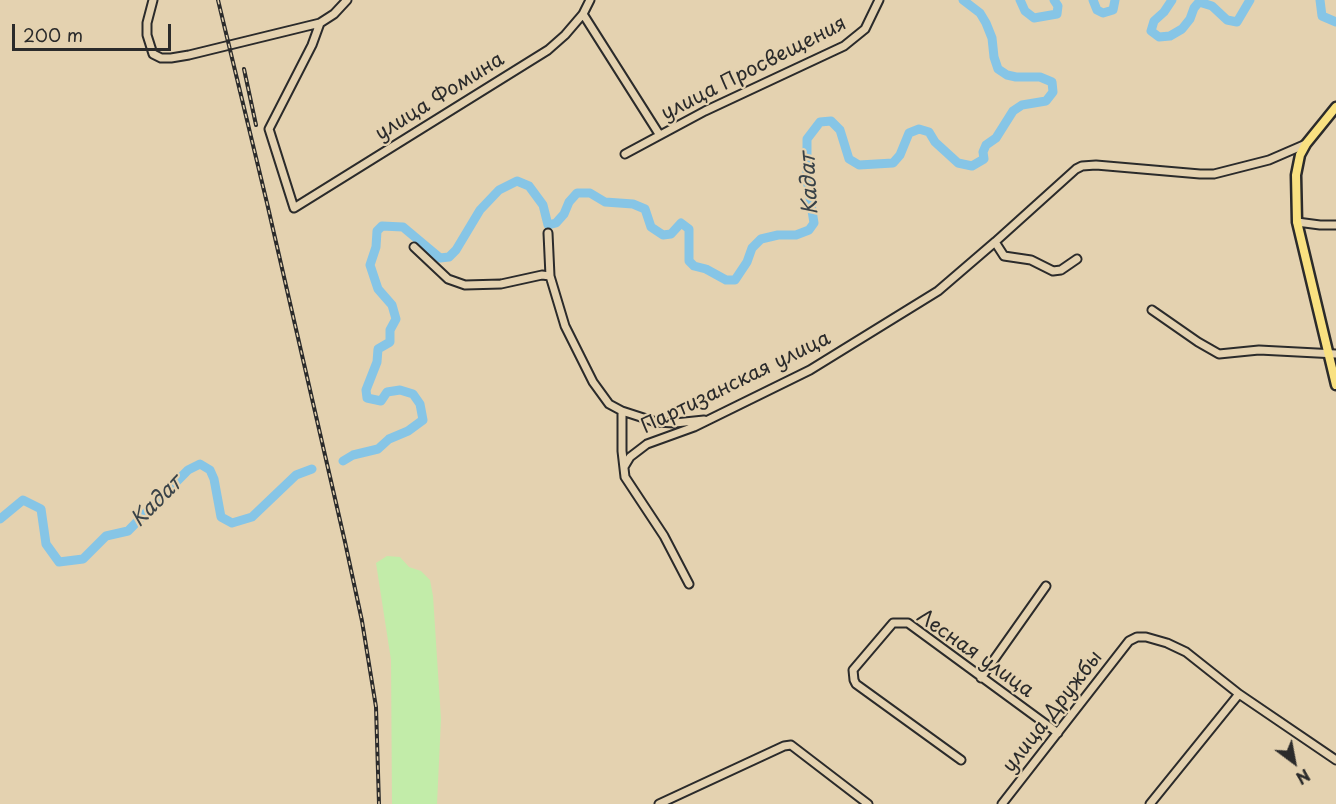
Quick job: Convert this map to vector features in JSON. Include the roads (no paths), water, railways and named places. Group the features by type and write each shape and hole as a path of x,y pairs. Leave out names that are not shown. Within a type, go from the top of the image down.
{"main road":[{"path":"1336,107 1306,144 1300,155 1296,176 1297,222 1333,354 1336,385"}],"street":[{"path":"153,0 147,23 147,35 153,54 161,58 189,55 320,23 334,14 346,0"},
{"name":"улица Фомина","path":"320,23 312,45 269,129 294,208 548,50 565,35 583,14 591,0"},
{"name":"улица Просвещения","path":"625,154 660,134 844,46 865,29 879,0"},
{"name":"улица Просвещения","path":"583,14 660,134"},
{"name":"Партизанская улица","path":"624,467 630,457 647,444 684,431 810,370 938,291 1070,172 1082,166 1096,165 1214,174 1269,160 1306,144"},
{"path":"1297,222 1336,225"},
{"path":"548,233 550,276 565,326 603,398 622,411 656,422 675,423 706,419"},
{"path":"995,242 1004,256 1031,260 1053,271 1061,270 1077,259"},
{"path":"414,247 448,279 465,285 501,284 542,275 550,276"},
{"path":"1152,310 1219,354 1259,350 1333,354"},
{"path":"622,411 621,451 628,483 664,536 689,584"},
{"path":"981,678 1046,586"},
{"name":"Лесная улица","path":"961,760 856,684 852,675 854,670 893,623 908,623 1058,733"},
{"name":"улица Дружбы","path":"1002,804 1129,641 1137,637 1167,643 1198,660 1239,694"},
{"path":"1150,804 1239,694 1336,760"},
{"path":"659,804 784,746 791,745 868,804"}],"waterway":[{"name":"Кадат","path":"343,461 353,455 378,449 389,439 408,431 423,420 420,404 413,394 400,390 387,392 381,401 367,398 366,390 377,362 378,349 390,342 390,330 396,319 392,305 378,289 370,265 376,247 377,231 382,226 403,227 440,258 449,257 456,250 480,210 499,190 517,181 529,186 543,205 548,225 556,223 577,193 590,193 605,202 633,204 645,209 651,227 663,235 671,234 681,223 689,229 689,261 694,266 706,269 726,280 735,280 747,262 752,248 761,239 778,235 796,235 809,230 814,223 807,179 807,139 820,122 831,121 840,130 849,159 859,165 893,163 900,155 909,133 919,129 929,132 935,142 958,163 972,166 984,159 983,152 986,145 996,138 1013,111 1022,105 1046,101 1053,92 1052,82 1040,77 1007,75 998,69 992,38 986,23 980,13 963,0"},
{"name":"Кадат","path":"1020,0 1025,11 1034,18 1057,14 1058,6 1054,0"},
{"name":"Кадат","path":"1093,0 1097,10 1103,13 1113,10 1115,0"},
{"name":"Кадат","path":"1172,0 1154,21 1151,31 1159,37 1170,36 1182,29 1199,2 1212,6 1227,20 1237,22 1250,0"},
{"name":"Кадат","path":"1320,0 1322,16 1336,22"},
{"name":"Кадат","path":"0,519 23,500 41,509 46,544 59,562 83,559 106,536 128,531 188,470 200,464 210,470 214,479 221,517 232,523 252,517 296,475 312,469"}],"railway":[{"path":"218,0 267,203 362,621 376,707 379,804"},
{"path":"244,69 256,125"}]}
